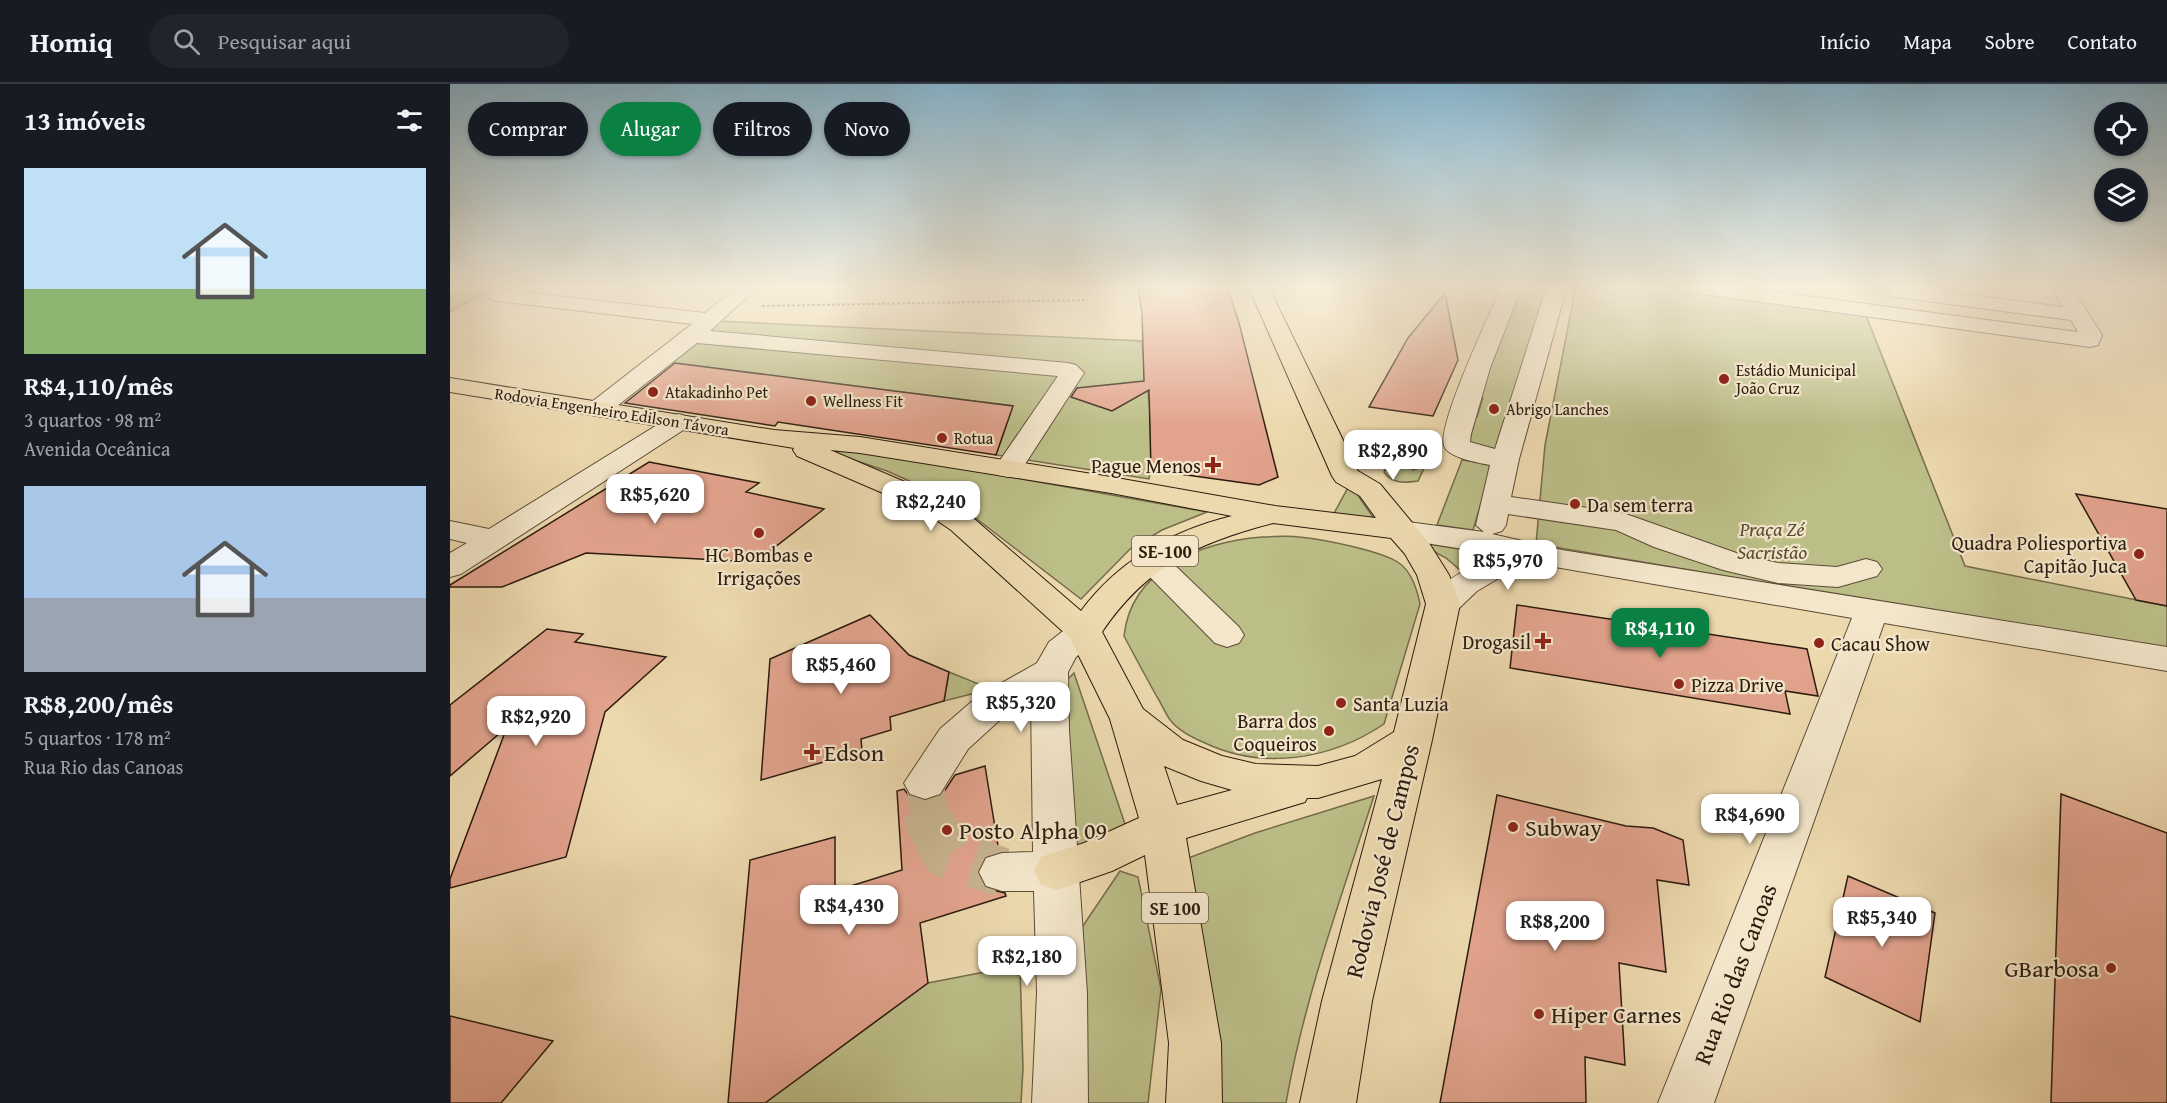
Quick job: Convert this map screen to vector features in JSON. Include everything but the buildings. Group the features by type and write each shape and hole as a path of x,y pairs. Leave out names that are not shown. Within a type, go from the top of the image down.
{"main road":[{"path":"1280,334 1346,476 1370,490 1400,531 1418,550 1433,574 1443,604"},
{"name":"Rodovia Engenheiro Edilson Távora","path":"450,385 774,438 860,445 1275,515"},
{"name":"Rodovia Engenheiro Edilson Távora","path":"774,438 930,503 962,524 1084,632"},
{"path":"1311,519 1346,476"},
{"name":"SE-100","path":"1129,718 1084,632 1121,583 1150,559 1213,531 1275,515 1400,531"},
{"name":"Rodovia José de Campos","path":"1329,1103 1347,1001 1412,741 1443,604"},
{"path":"1129,718 1169,751 1215,770 1256,780 1318,782"},
{"name":"SE 100","path":"1129,718 1163,827 1195,1043 1194,1103"},
{"path":"1057,871 1096,858 1163,827 1367,768 1412,741"}],"street":[{"path":"598,409 695,334"},
{"path":"1493,334 1469,395 1456,438 1457,446 1464,450 1505,459"},
{"path":"1488,542 1505,459 1543,334"},
{"path":"2043,334 2090,340 2090,334"},
{"path":"692,336 1068,370 1072,373 1008,469"},
{"path":"450,567 679,422"},
{"path":"1496,504 1623,522 1665,540 1705,553 1778,573 1838,577 1869,590"},
{"path":"450,530 495,539"},
{"path":"1400,531 1488,542 1562,559 1869,590 2167,659"},
{"path":"1150,559 1227,635"},
{"path":"1443,604 1472,577 1492,569 1562,559"},
{"name":"Rua Rio das Canoas","path":"1686,1103 1869,590"},
{"path":"1060,1103 1062,993 1050,730 1050,672 1062,650 1084,632"},
{"path":"925,783 954,739 990,707 1050,672"},
{"path":"1002,872 1057,871"}],"green space":[{"path":"702,334 983,334 1142,341 1152,427 1149,479 996,455 1013,406 670,363"},
{"path":"1493,334 1543,334 1505,459 1464,450 1463,416 1477,417 1483,398 1469,395"},
{"name":"Praça Zé Sacristão","path":"1567,334 1873,334 1965,566 2167,606 2167,651 1536,544 1545,445"},
{"path":"843,447 1207,512 1162,530 1130,549 1081,599 952,500 887,471 833,453 834,448"},
{"path":"1416,449 1420,453 1410,457 1415,461 1406,465 1413,470 1425,466 1418,481 1395,481 1387,476 1384,472 1392,455"},
{"path":"1462,460 1493,464 1473,530 1437,525"},
{"path":"1350,484 1375,520 1333,515"},
{"path":"1290,536 1351,546 1379,554 1399,563 1411,576 1420,604 1384,724 1342,746 1320,753 1274,759 1227,752 1186,734 1169,718 1124,636 1129,613 1140,593 1173,563 1216,545 1262,537"},
{"path":"1417,542 1513,558 1478,559 1459,569 1446,558"},
{"path":"949,672 991,689 944,701"},
{"path":"1074,673 1126,827 1074,859 1067,680"},
{"path":"1374,796 1313,987 1286,1103 1194,1103 1175,863 1255,833"},
{"path":"1120,871 1138,877 1161,989 1148,1103 1060,1103 1068,948"},
{"path":"1020,965 1023,1068 1021,1103 765,1103 928,983"}],"tunnel":[{"path":"925,783 929,815"},
{"path":"929,813 930,822 947,854 1002,872"}],"place":[{"name":"Estádio Municipal João Cruz","path":"1724,379"},
{"name":"Atakadinho Pet","path":"653,392"},
{"name":"Wellness Fit","path":"811,401"},
{"name":"Abrigo Lanches","path":"1494,409"},
{"name":"Rotua","path":"942,438"},
{"name":"Pague Menos","path":"1213,465"},
{"name":"Da sem terra","path":"1575,504"},
{"name":"HC Bombas e Irrigações","path":"759,533"},
{"name":"Quadra Poliesportiva Capitão Juca","path":"2139,554"},
{"name":"Drogasil","path":"1543,641"},
{"name":"Cacau Show","path":"1819,643"},
{"name":"Pizza Drive","path":"1679,684"},
{"name":"Santa Luzia","path":"1341,703"},
{"name":"Barra dos Coqueiros","path":"1329,731"},
{"name":"Edson","path":"812,752"},
{"name":"Subway","path":"1513,827"},
{"name":"Posto Alpha 09","path":"947,830"},
{"name":"GBarbosa","path":"2111,968"},
{"name":"Hiper Carnes","path":"1539,1014"}]}
